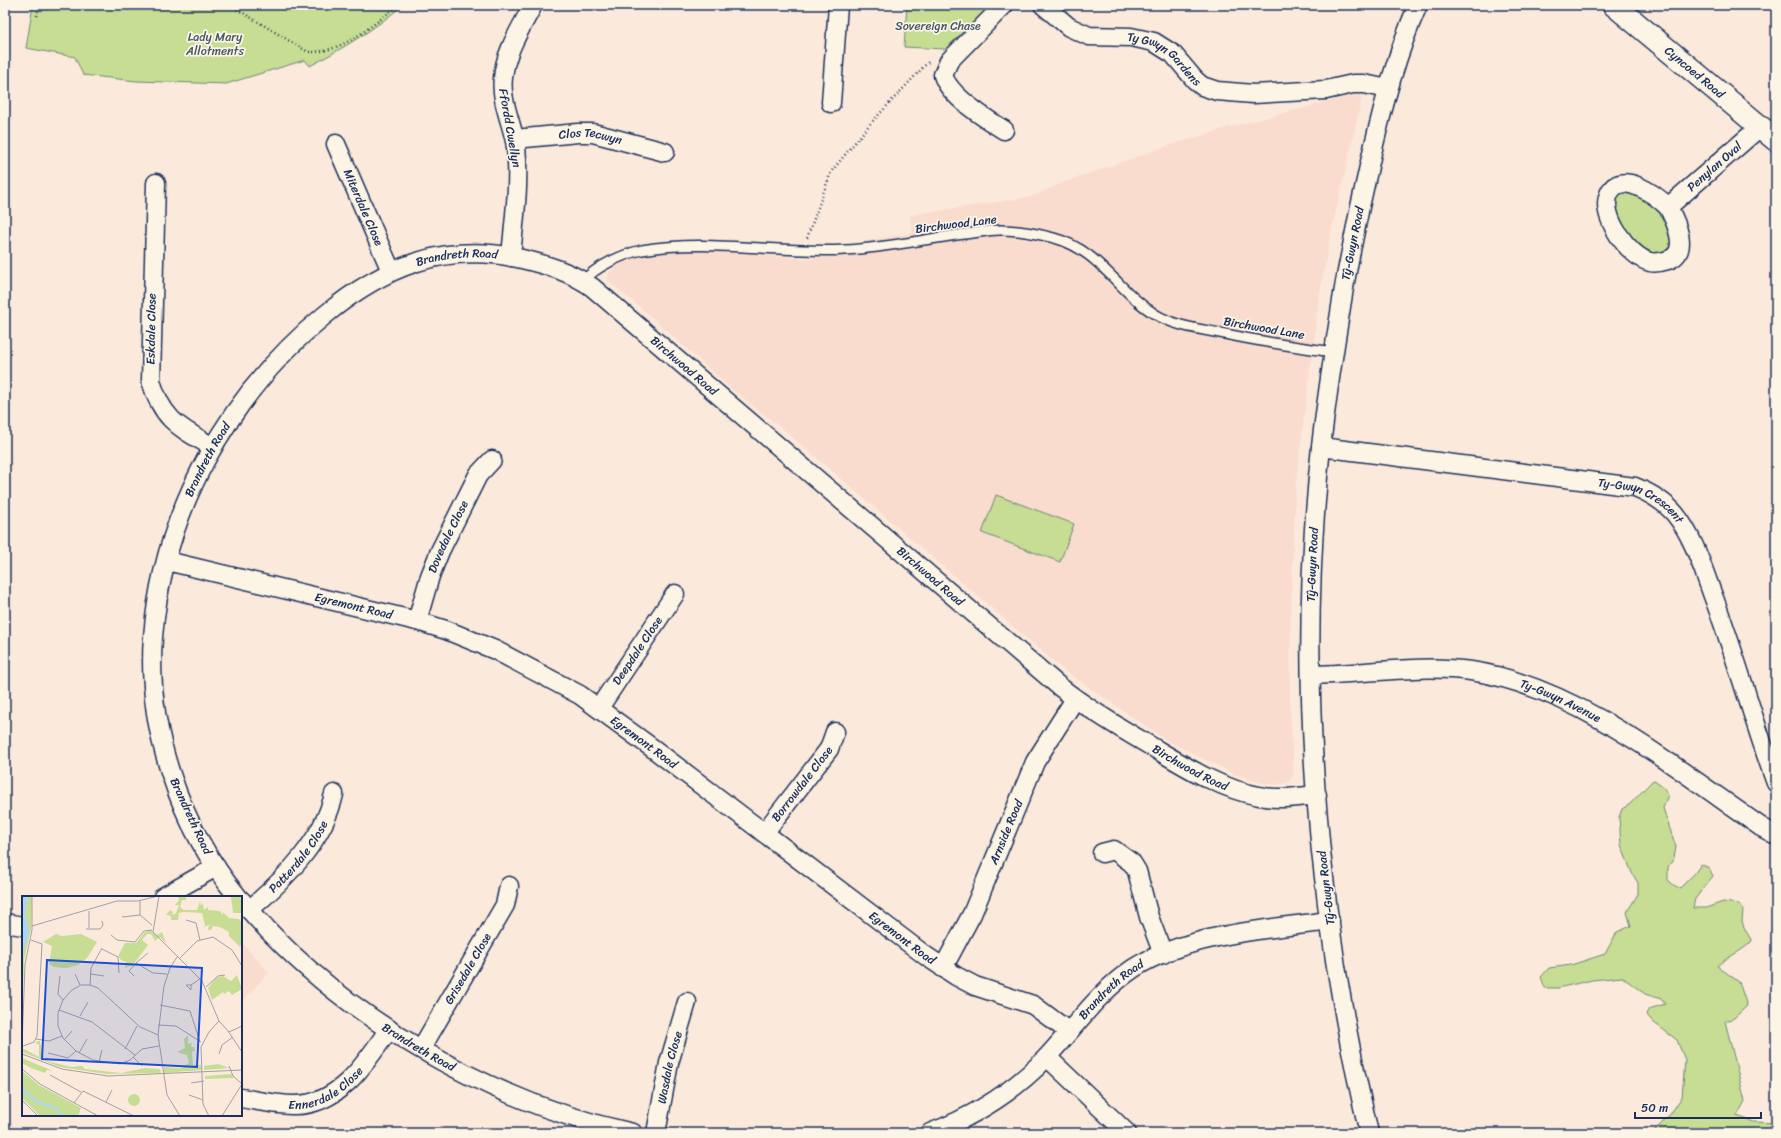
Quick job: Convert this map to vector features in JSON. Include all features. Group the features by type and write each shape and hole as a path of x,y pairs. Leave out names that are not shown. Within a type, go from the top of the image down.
{"street":[{"name":"Ffordd Cwellyn","path":"511,257 518,181 515,140 503,90 502,79 512,46 533,5"},
{"path":"831,103 838,5"},
{"path":"1004,5 949,61 943,75 948,85 982,116 1004,130"},
{"name":"Ty Gwyn Gardens","path":"1043,5 1069,27 1089,36 1131,36 1154,42 1173,54 1202,86 1217,91 1239,94 1326,90 1353,84 1364,84 1388,89"},
{"name":"Tŷ-Gwyn Road","path":"1369,1133 1344,1015 1330,921 1317,795 1311,675 1314,560 1321,447 1334,352 1356,224 1388,89 1399,51 1418,5"},
{"name":"Cyncoed Road","path":"1614,5 1769,133"},
{"name":"Clos Tecwyn","path":"515,140 578,133 592,133 665,152"},
{"name":"Penylan Oval","path":"1668,207 1769,133"},
{"name":"Miterdale Close","path":"336,144 391,271"},
{"name":"Eskdale Close","path":"156,183 151,381 158,400 172,421 179,428 213,447"},
{"path":"1623,184 1642,188 1668,207 1675,222 1680,246 1677,254 1671,259 1661,262 1649,261 1636,255 1625,244 1611,219 1607,204 1609,194 1614,187 1623,184"},
{"name":"Brandreth Road","path":"238,896 216,867 191,822 174,783 164,750 155,706 152,667 153,637 158,599 167,561 182,510 213,447 250,390 304,332 360,288 391,271 438,257 475,254 511,257 554,268 583,281"},
{"name":"Birchwood Road","path":"583,281 656,340 1075,699 1167,756 1228,786 1259,796 1273,798 1317,795"},
{"name":"Ty-Gwyn Crescent","path":"1321,447 1635,487 1649,492 1662,501 1683,525 1694,546 1723,622 1776,783"},
{"name":"Dovedale Close","path":"417,621 430,576 440,551 478,475 492,460"},
{"name":"Egremont Road","path":"167,561 417,621 453,633 495,650 558,682 599,708 943,968 975,986 1033,1005 1068,1031"},
{"name":"Deepdale Close","path":"599,708 675,594"},
{"name":"Ty-Gwyn Avenue","path":"1311,675 1438,670 1471,671 1522,683 1564,701 1621,732 1675,766 1761,827 1776,835"},
{"name":"Arnside Road","path":"943,968 972,914 1035,762 1075,699"},
{"name":"Borrowdale Close","path":"764,833 829,749 835,732"},
{"name":"Patterdale Close","path":"243,902 280,882 302,857 330,811 334,794"},
{"path":"1102,853 1114,850 1132,863 1139,878 1149,917 1163,954"},
{"path":"165,896 216,867"},
{"name":"Grisedale Close","path":"421,1049 505,905 509,886"},
{"name":"Brandreth Road","path":"243,902 301,962 388,1029 421,1049 465,1074 508,1094 585,1122 633,1133"},
{"name":"Brandreth Road","path":"930,1133 989,1104 1024,1079 1047,1057 1094,1002 1118,980 1143,963 1178,947 1212,938 1330,921"},
{"path":"5,923 22,926"},
{"name":"Wasdale Close","path":"656,1133 669,1063 687,1002"},
{"name":"Ennerdale Close","path":"242,1098 282,1105 297,1105 326,1097 350,1080 388,1029"},
{"path":"1047,1057 1127,1133"}],"lane":[{"name":"Birchwood Lane","path":"583,281 590,273 624,255 658,248 713,247 802,251 862,249 1002,230 1032,233 1057,239 1090,256 1102,265 1146,308 1157,316 1199,329 1334,352"}],"path":[{"path":"37,16 39,5"},
{"path":"230,5 308,52 323,52 342,45 374,24 398,5"},
{"path":"802,251 831,172 870,124 931,59"}],"shaded area":[{"path":"1354,95 1360,95 1362,99 1332,229 1319,299 1296,483 1291,606 1290,707 1294,772 1289,782 1276,785 1261,783 1236,775 1166,740 1065,671 784,430 728,386 648,314 608,281 608,275 613,268 624,259 660,252 695,250 802,258 864,255 863,241 912,233 910,215 1030,197 1064,182 1170,145 1233,126"},
{"path":"242,943 269,972 242,1002"}],"green space":[{"name":"Lady Mary Allotments","path":"33,5 403,5 381,23 310,66 305,60 226,84 136,81 83,75 75,57 26,48"},
{"name":"Sovereign Chase","path":"907,5 993,5 945,49 904,47"},
{"path":"1625,191 1639,196 1652,204 1667,221 1671,233 1672,247 1661,256 1644,252 1627,235 1617,214 1615,198"},
{"path":"996,495 1074,524 1060,562 982,533"},
{"path":"1653,780 1664,788 1668,795 1663,808 1676,847 1674,858 1668,867 1668,880 1680,888 1695,873 1701,864 1709,868 1713,876 1695,899 1693,908 1706,908 1723,902 1739,904 1743,910 1742,921 1744,928 1752,941 1717,966 1739,982 1747,1006 1734,1018 1725,1021 1745,1101 1737,1116 1754,1122 1776,1123 1776,1133 1652,1133 1669,1116 1682,1097 1685,1060 1677,1040 1653,1022 1646,1014 1649,1009 1665,1004 1661,999 1645,994 1622,977 1592,980 1558,988 1545,988 1541,977 1549,968 1571,965 1605,954 1617,932 1631,926 1627,912 1638,894 1638,883 1632,873 1621,845 1619,817 1622,809 1630,804"}]}
